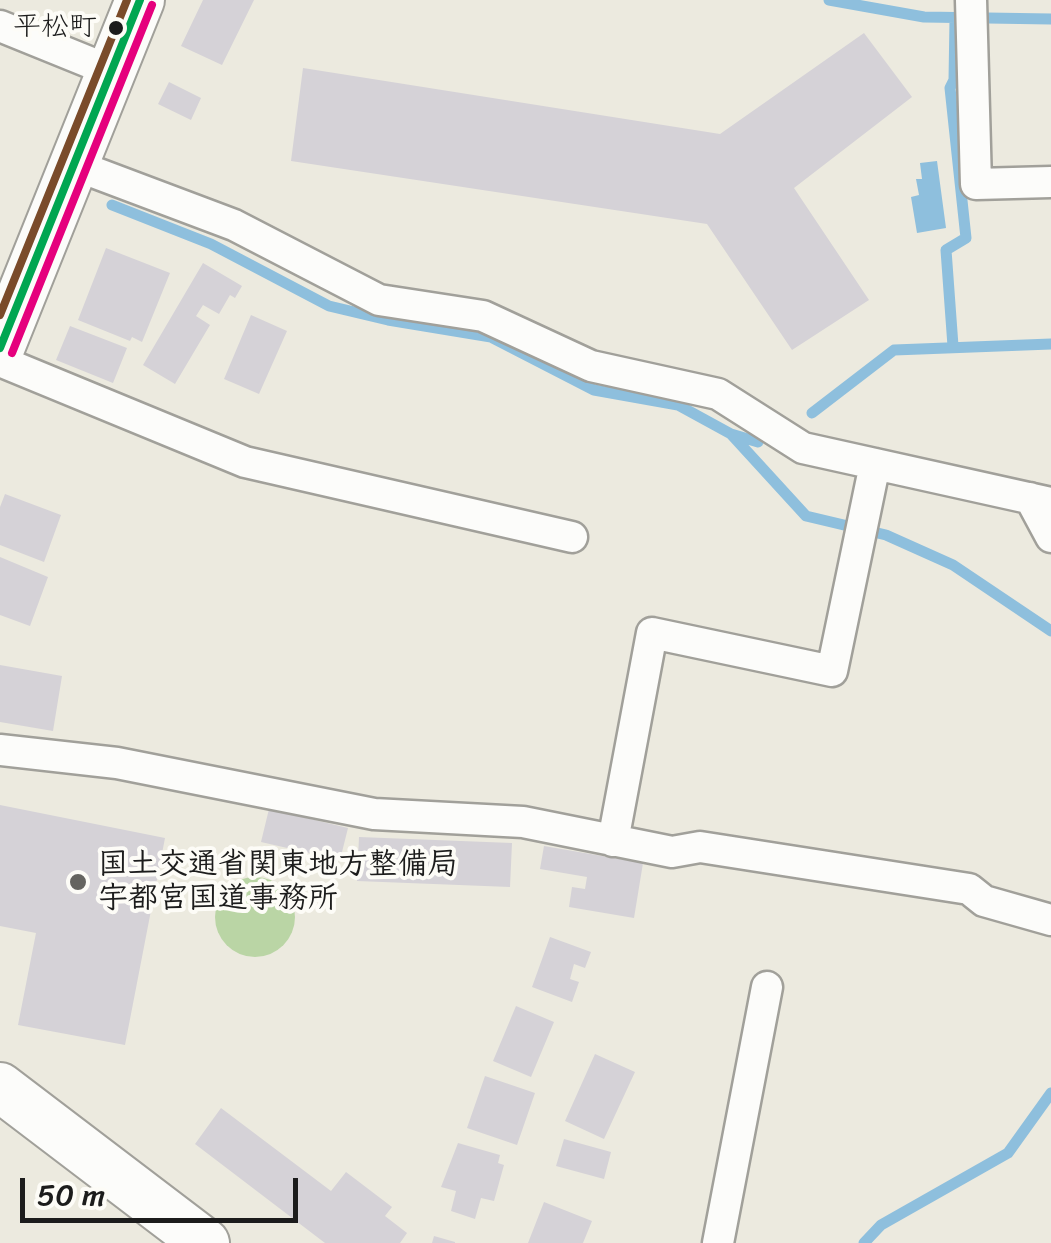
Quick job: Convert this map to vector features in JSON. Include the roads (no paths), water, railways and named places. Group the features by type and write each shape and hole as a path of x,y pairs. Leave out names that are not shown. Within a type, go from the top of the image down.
{"highway":[{"path":"0,348 140,0"},
{"path":"0,1087 204,1243"}],"street":[{"path":"971,0 976,184 1051,182"},
{"path":"0,26 111,72"},
{"path":"72,164 234,225 379,300 483,316 591,366 718,394 803,448 1040,500 1051,537"},
{"path":"0,361 245,462 572,536"},
{"path":"613,840 652,633 832,670 875,464"},
{"path":"0,750 117,762 374,814 523,822 672,852 700,847 969,889 984,901 1051,920"},
{"path":"718,1243 768,987"}],"water":[{"path":"937,161 946,228 917,233 911,197 919,195 916,179 922,179 920,163"}],"waterway":[{"path":"829,0 924,17 1051,19"},
{"path":"953,346 946,250 966,238 950,88 954,80 955,19"},
{"path":"112,205 211,244 329,306 491,337 594,390 678,405 731,434 758,442"},
{"path":"812,413 894,350 1051,344"},
{"path":"731,434 806,516 886,535 953,565 1051,631"},
{"path":"864,1243 881,1225 1008,1153 1051,1093"}],"place":[{"name":"平松町","path":"116,28"},
{"name":"国土交通省関東地方整備局 宇都宮国道事務所","path":"78,882"}]}
